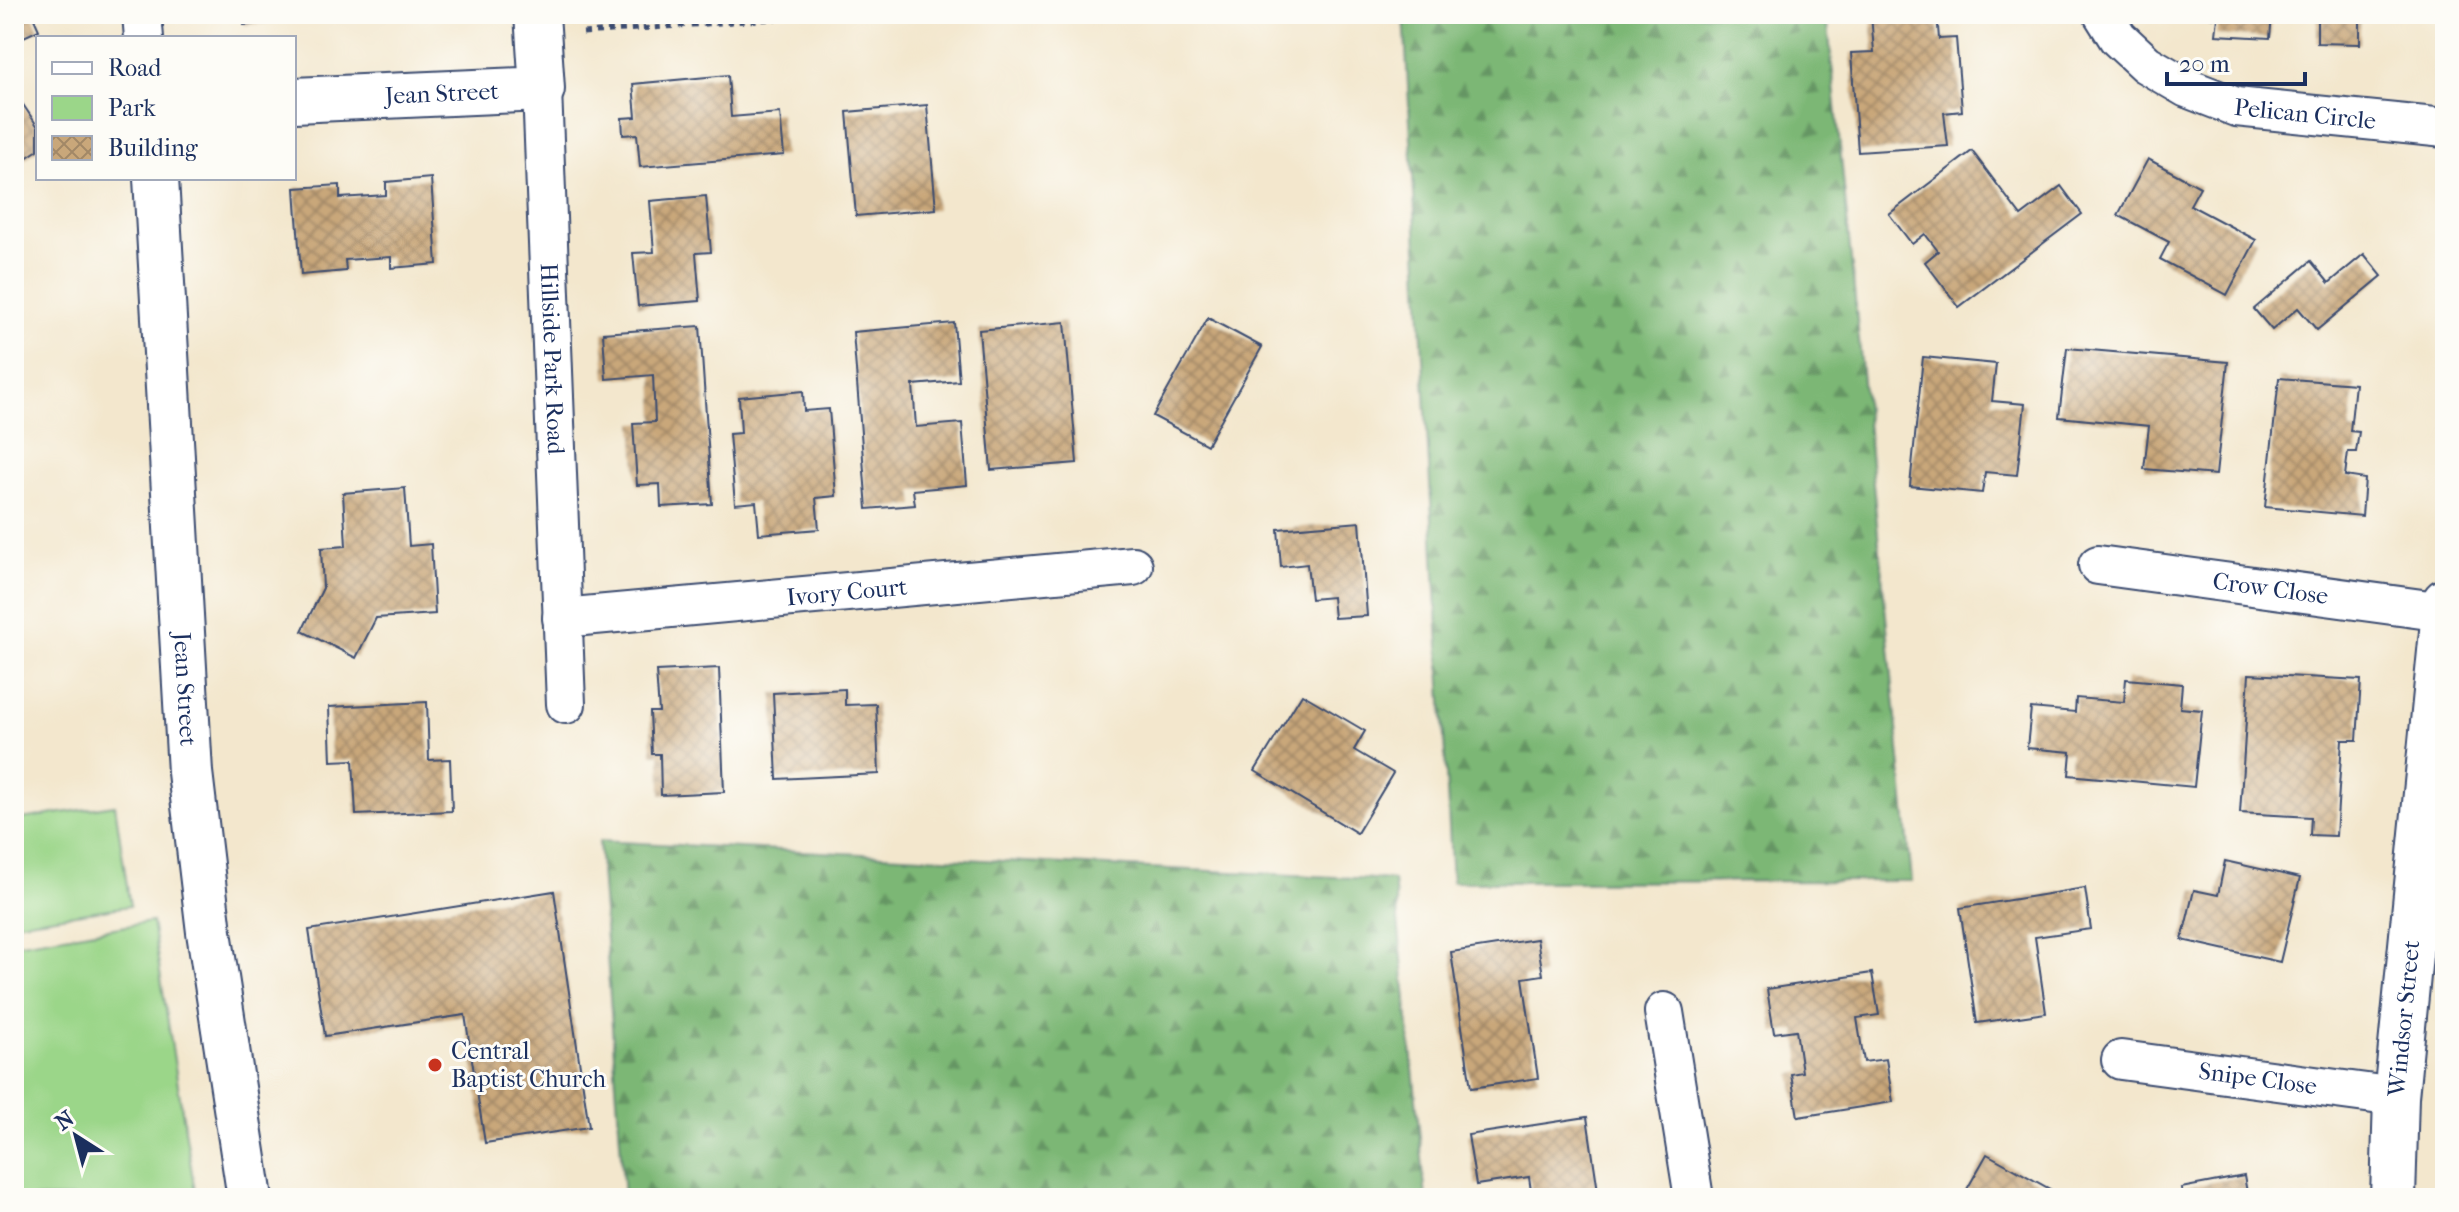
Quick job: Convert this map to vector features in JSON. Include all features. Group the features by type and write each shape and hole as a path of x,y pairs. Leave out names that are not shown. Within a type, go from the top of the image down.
{"street":[{"path":"142,14 144,36"},
{"name":"Pelican Circle","path":"2103,14 2130,52 2167,78 2212,99 2236,107 2445,128"},
{"name":"Hillside Park Road","path":"538,25 566,704"},
{"name":"Jean Street","path":"296,100 542,89"},
{"name":"Jean Street","path":"156,180 190,772 209,932 250,1198"},
{"name":"Crow Close","path":"2098,565 2444,607"},
{"name":"Ivory Court","path":"562,618 1133,566"},
{"name":"Windsor Street","path":"2393,1198 2396,1097 2444,607"},
{"path":"1664,1012 1694,1198"},
{"name":"Snipe Close","path":"2121,1060 2396,1097"}],"path":[{"path":"538,25 842,14"}],"green space":[{"path":"1404,14 1827,14 1912,881 1452,882"},
{"path":"115,805 130,906 14,923 14,820"},
{"path":"599,841 1394,880 1426,1198 624,1198"},
{"path":"152,922 196,1198 14,1198 14,944"}],"building":[{"path":"14,14 32,14 39,30 15,41"},
{"path":"243,14 354,14 354,16 244,25"},
{"path":"1871,14 1937,14 1939,39 1956,38 1962,111 1944,113 1948,146 1858,152 1851,53 1874,52"},
{"path":"2200,14 2272,14 2270,38 2216,35 2218,18"},
{"path":"2317,14 2360,14 2360,44 2317,43"},
{"path":"728,75 731,117 780,113 784,155 640,167 637,134 623,135 622,118 636,117 633,84"},
{"path":"14,91 36,124 36,151 14,166"},
{"path":"927,105 936,209 856,216 847,112"},
{"path":"1972,151 2021,216 2061,186 2082,214 1959,307 1925,262 1938,251 1925,234 1912,244 1889,214"},
{"path":"2148,159 2200,187 2190,205 2256,240 2227,295 2160,259 2169,242 2118,215"},
{"path":"431,178 437,264 391,268 391,257 345,260 346,271 301,275 295,188 340,185 340,198 386,195 386,182"},
{"path":"706,196 711,252 696,253 700,301 638,306 633,253 654,252 650,201"},
{"path":"2364,254 2382,276 2317,330 2298,308 2272,330 2254,309 2311,261 2329,283"},
{"path":"1208,318 1262,347 1207,445 1153,416"},
{"path":"1065,322 1077,463 991,470 979,330"},
{"path":"954,323 959,381 913,385 916,427 962,423 967,485 913,490 915,505 867,509 853,332"},
{"path":"700,326 712,504 661,507 660,484 637,485 633,423 655,422 653,375 606,379 603,333"},
{"path":"2067,348 2228,362 2216,475 2144,469 2149,426 2059,417"},
{"path":"1923,357 1996,364 1992,401 2025,404 2017,475 1985,472 1982,493 1910,486"},
{"path":"2279,378 2355,384 2350,431 2359,432 2356,452 2348,452 2345,476 2365,479 2362,516 2265,507"},
{"path":"803,391 804,411 829,409 836,496 816,498 819,529 759,534 756,502 735,504 729,434 741,433 739,397"},
{"path":"405,488 409,546 431,544 435,614 376,618 356,658 302,631 323,588 321,548 346,546 343,493"},
{"path":"1360,522 1367,616 1334,618 1332,597 1311,599 1307,564 1281,567 1278,529"},
{"path":"719,668 724,792 661,795 660,754 652,754 650,712 659,712 656,671"},
{"path":"2249,674 2361,680 2357,740 2342,740 2336,836 2310,835 2311,817 2240,813"},
{"path":"2126,679 2182,684 2180,708 2202,710 2194,787 2069,775 2071,752 2027,748 2031,708 2075,712 2076,698 2124,702"},
{"path":"845,689 845,705 876,704 879,774 777,779 773,693"},
{"path":"1302,694 1365,731 1354,750 1393,773 1357,833 1255,771"},
{"path":"427,702 429,760 450,759 452,811 356,815 353,760 331,761 329,707"},
{"path":"2225,861 2300,878 2280,962 2182,940 2194,890 2218,895"},
{"path":"2085,888 2091,929 2035,937 2046,1013 1977,1023 1960,908"},
{"path":"554,891 589,1127 485,1143 465,1015 325,1036 309,930"},
{"path":"1537,939 1543,975 1523,978 1538,1078 1471,1088 1451,952"},
{"path":"1872,973 1879,1015 1857,1018 1864,1062 1886,1059 1893,1102 1798,1117 1791,1074 1802,1072 1796,1030 1774,1033 1767,989"},
{"path":"1587,1117 1599,1198 1532,1198 1529,1177 1476,1185 1468,1135"},
{"path":"1987,1154 2066,1198 1962,1198"},
{"path":"2244,1176 2248,1198 2183,1198 2181,1188"}],"place":[{"name":"Central Baptist Church","path":"435,1065"}]}
